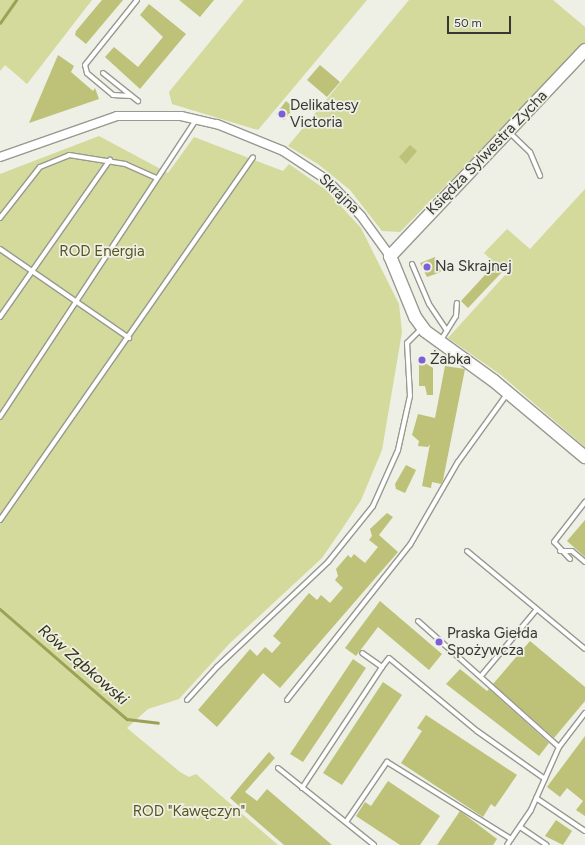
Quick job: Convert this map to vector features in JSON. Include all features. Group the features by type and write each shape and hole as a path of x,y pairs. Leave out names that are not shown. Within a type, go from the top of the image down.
{"street":[{"name":"Księdza Sylwestra Zycha","path":"390,256 585,50"},
{"name":"Skrajna","path":"0,157 113,117 137,115 197,119 258,138 309,167 350,203 390,256 422,328 439,343 509,393 585,457"}],"lane":[{"path":"131,96 113,95 87,73 85,65 137,0"},
{"path":"103,73 138,101"},
{"path":"0,417 77,304 157,178 197,119"},
{"path":"508,132 530,152 540,176"},
{"path":"0,218 46,163 75,154 110,160 157,178"},
{"path":"0,520 254,158"},
{"path":"0,317 110,160"},
{"path":"0,249 77,304 129,338"},
{"path":"412,264 429,304 447,331"},
{"path":"439,343 456,316 457,303"},
{"path":"187,700 217,667 328,562 373,506 396,455 410,396 408,340 422,328"},
{"path":"287,700 410,545 458,462 509,393"},
{"path":"570,559 560,551 555,538 585,502"},
{"path":"467,551 585,649"},
{"path":"560,551 572,551 585,562"},
{"path":"481,676 536,609"},
{"path":"418,621 559,747"},
{"path":"362,653 382,667"},
{"path":"302,788 389,658 477,731 545,780"},
{"path":"507,845 520,827 536,798 559,747 585,713"},
{"path":"346,822 387,762 511,839"},
{"path":"278,768 374,845"},
{"path":"536,798 585,831"},
{"path":"520,827 547,845"}],"green space":[{"path":"0,0 92,0 27,84 5,65 0,71"},
{"path":"244,0 367,0 258,130 172,104 169,92"},
{"path":"409,0 553,0 585,27 585,44 400,232 382,231 350,190 318,164 288,146"},
{"path":"99,136 168,173 194,137 283,171 289,164 326,190 361,228 399,304 402,332 382,450 361,500 322,558 229,644 179,699 148,709 127,728 180,772 189,777 196,774 278,845 0,845 0,174"},
{"path":"585,189 585,447 501,375 448,338 506,274 484,253 507,229 530,249"}],"building":[{"path":"102,0 123,0 86,44 75,35 76,31"},
{"path":"179,0 214,0 200,17"},
{"path":"149,4 186,34 140,89 105,57 114,47 138,67 163,37 140,15"},
{"path":"58,55 74,66 71,72 93,91 95,88 99,99 29,123"},
{"path":"320,65 340,82 327,97 307,80"},
{"path":"286,101 294,108 284,120 276,114"},
{"path":"410,145 417,151 406,164 399,157"},
{"path":"435,257 441,272 427,277 420,263"},
{"path":"495,264 503,271 468,308 461,301"},
{"path":"419,359 433,368 433,395 427,395 425,386 419,386"},
{"path":"445,366 465,369 443,480 441,484 432,482 431,488 422,486 430,444 428,447 418,446 419,441 412,435 418,414 435,418"},
{"path":"406,465 416,470 405,493 396,489 395,484"},
{"path":"387,513 393,517 379,535 398,552 280,688 263,673 217,727 198,710 250,649 257,656 265,647 272,653 281,643 273,636 309,593 317,600 321,595 330,603 343,588 335,580 338,576 336,569 348,555 351,558 354,554 365,563 378,547 369,540 372,536 370,529"},
{"path":"585,520 585,557 567,541"},
{"path":"380,601 442,654 429,670 378,627 356,656 345,648"},
{"path":"530,641 585,687 585,701 554,738 493,684"},
{"path":"353,659 366,668 303,762 290,754"},
{"path":"460,669 487,691 489,689 549,743 539,756 446,684"},
{"path":"383,682 402,695 342,785 323,773"},
{"path":"426,715 517,775 495,807 491,804 483,817 401,763 422,731 417,728"},
{"path":"585,736 585,816 576,810 583,801 567,788 560,797 547,787"},
{"path":"269,752 275,758 245,792 257,801 267,789 332,845 284,845 230,798"},
{"path":"388,781 440,816 420,845 400,845 356,816 365,802 371,806"},
{"path":"460,811 497,839 493,845 437,845"},
{"path":"556,820 572,831 563,845 545,836"}],"waterway":[{"path":"0,23 16,0"},
{"name":"Rów Ząbkowski","path":"0,609 127,719 158,723"}],"place":[{"name":"Delikatesy Victoria","path":"282,114"},
{"name":"Na Skrajnej","path":"427,267"},
{"name":"Żabka","path":"422,360"},
{"name":"Praska Giełda Spożywcza","path":"439,642"}],"park label":[{"name":"ROD Energia","path":"102,252"},
{"name":"ROD \"Kawęczyn\"","path":"189,812"}]}
